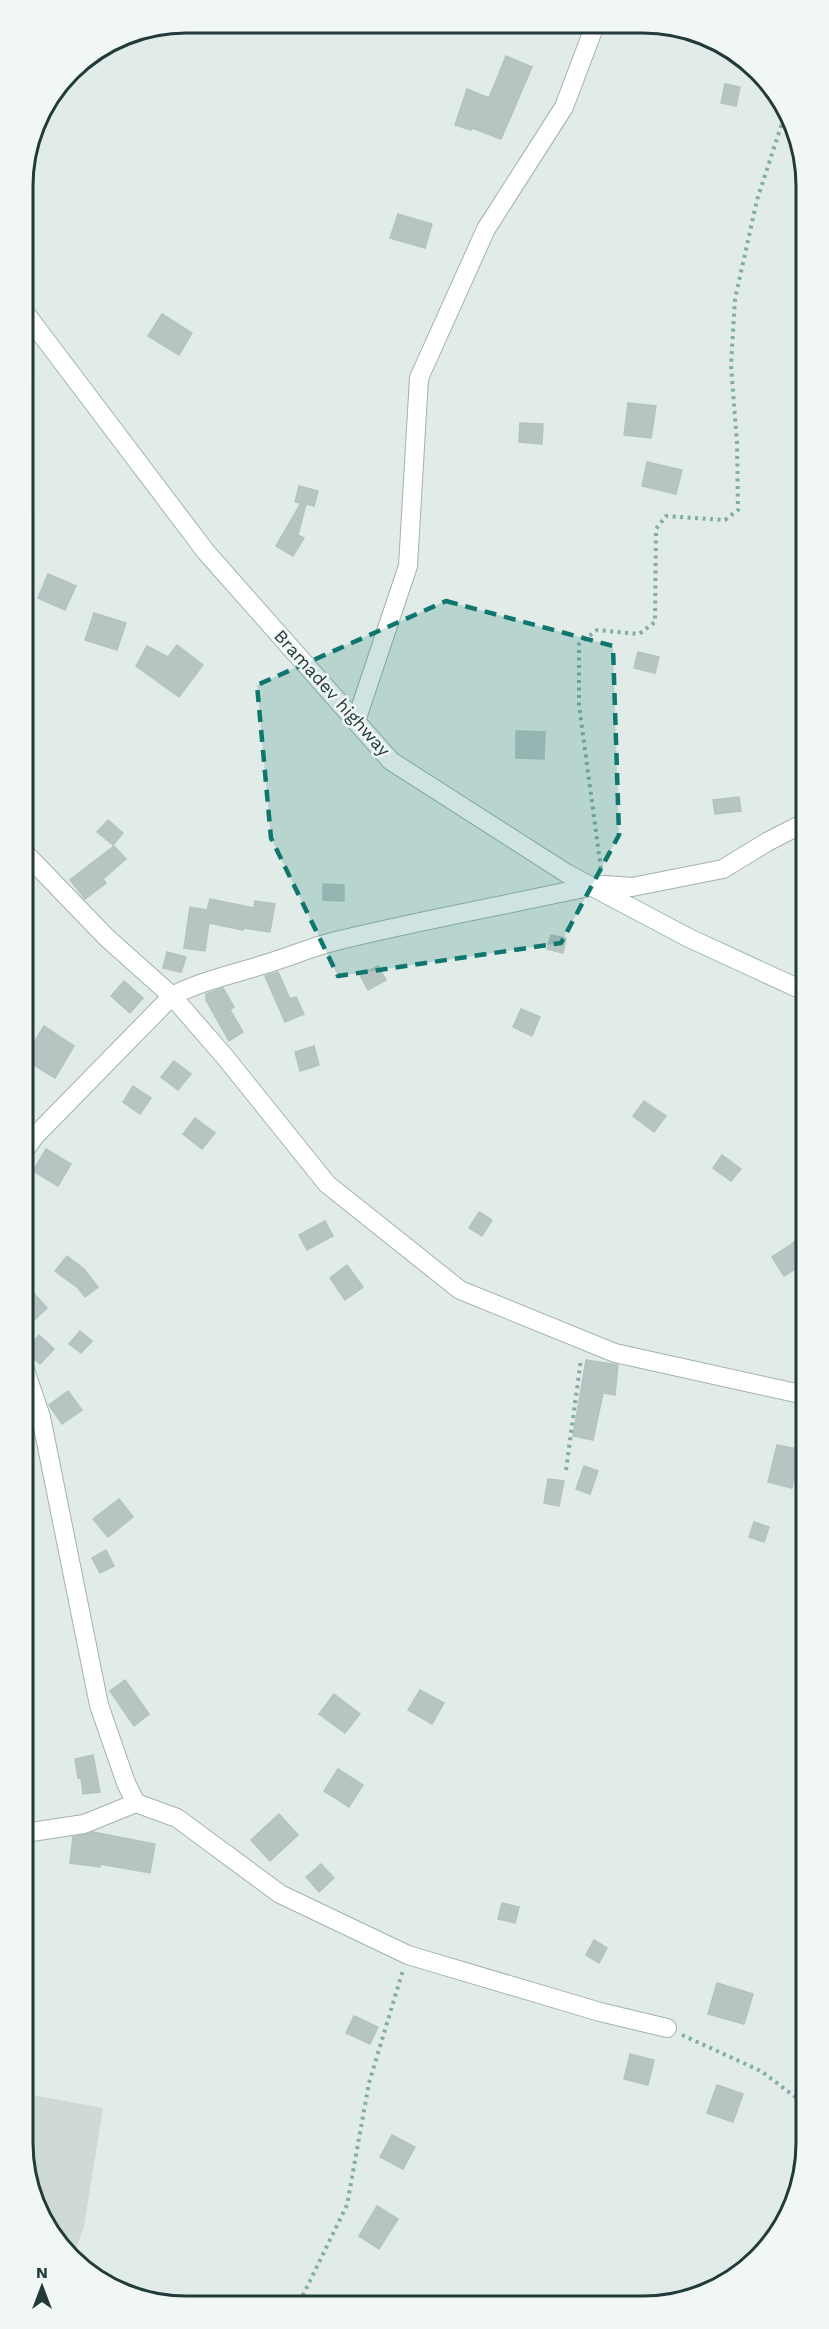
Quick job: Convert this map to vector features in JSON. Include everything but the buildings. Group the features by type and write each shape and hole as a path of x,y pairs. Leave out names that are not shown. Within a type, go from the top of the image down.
{"street":[{"path":"356,721 408,566 418,378 486,229 564,107 592,33"},
{"name":"Bramadev highway","path":"33,323 206,552 391,760 566,873 598,885 689,938 796,987"},
{"path":"33,1139 172,996 194,985 333,941 425,920 598,885 632,887 723,869 796,827"},
{"path":"33,861 107,938 172,996 225,1057 327,1184 460,1290 615,1353 796,1393"},
{"path":"33,1394 41,1418 99,1705 126,1783 136,1803"},
{"path":"33,1832 84,1824 136,1803 177,1818 280,1894 408,1955 600,2012 667,2028"}],"path":[{"path":"598,885 579,705 579,644 597,630 639,634 655,622 656,529 666,516 724,520 738,510 737,444 731,365 735,299 757,200 782,123"},
{"path":"566,1470 584,1340"},
{"path":"303,2296 347,2205 369,2083 408,1955"},
{"path":"667,2028 761,2071 796,2097"}],"highlighted area":[{"path":"446,601 613,646 619,835 561,943 338,976 271,838 257,685"}],"shaded area":[{"path":"33,2095 103,2108 84,2226 76,2249 59,2228 41,2192 33,2153"}]}
